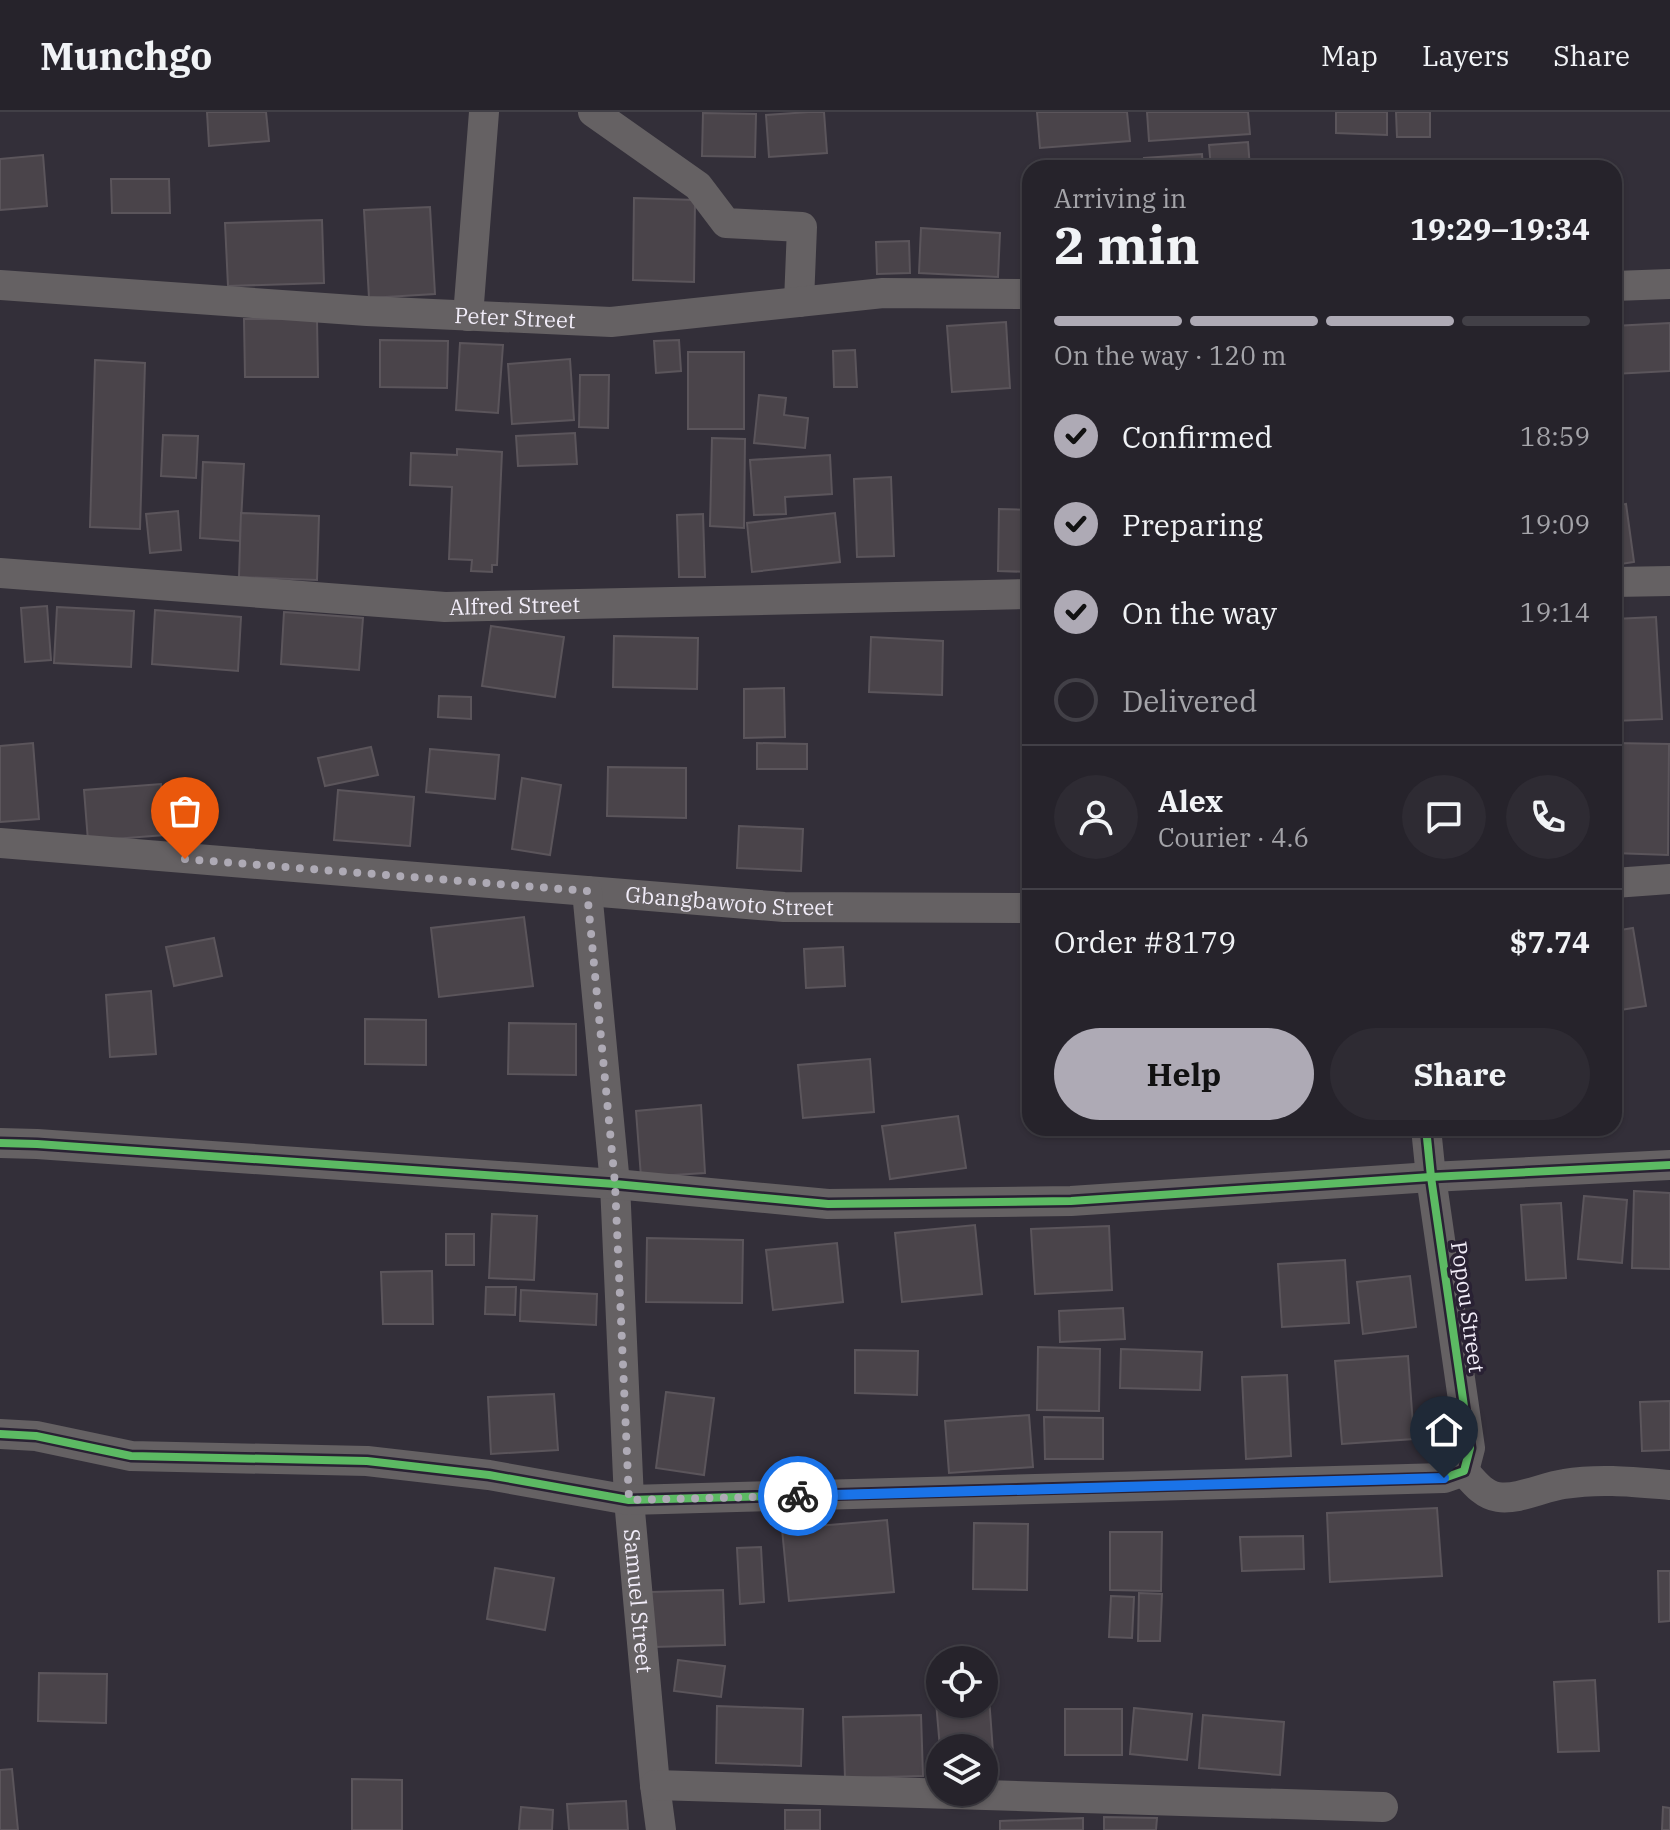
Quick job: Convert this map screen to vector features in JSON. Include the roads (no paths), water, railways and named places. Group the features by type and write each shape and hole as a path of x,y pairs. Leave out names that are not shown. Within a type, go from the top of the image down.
{"street":[{"path":"468,316 484,112"},
{"path":"593,112 698,186 726,223 802,227 799,302"},
{"path":"1622,286 1670,284"},
{"name":"Peter Street","path":"0,285 367,311 611,322 883,293 1022,294"},
{"name":"Alfred Street","path":"0,573 445,607 1022,594"},
{"path":"1622,582 1670,581"},
{"name":"Gbangbawoto Street","path":"0,843 784,907 1022,908"},
{"path":"1622,882 1670,879"},
{"name":"Samuel Street","path":"587,891 615,1184 629,1500 661,1830"},
{"name":"Popou Street","path":"1427,1136 1470,1448 1464,1471"},
{"path":"0,1143 615,1184 828,1204 1071,1201 1670,1165"},
{"path":"0,1434 36,1436 131,1456 367,1461 489,1475 629,1500 1444,1478 1464,1471 1481,1490 1496,1498 1595,1480 1670,1485"},
{"path":"655,1785 1383,1807"}]}
